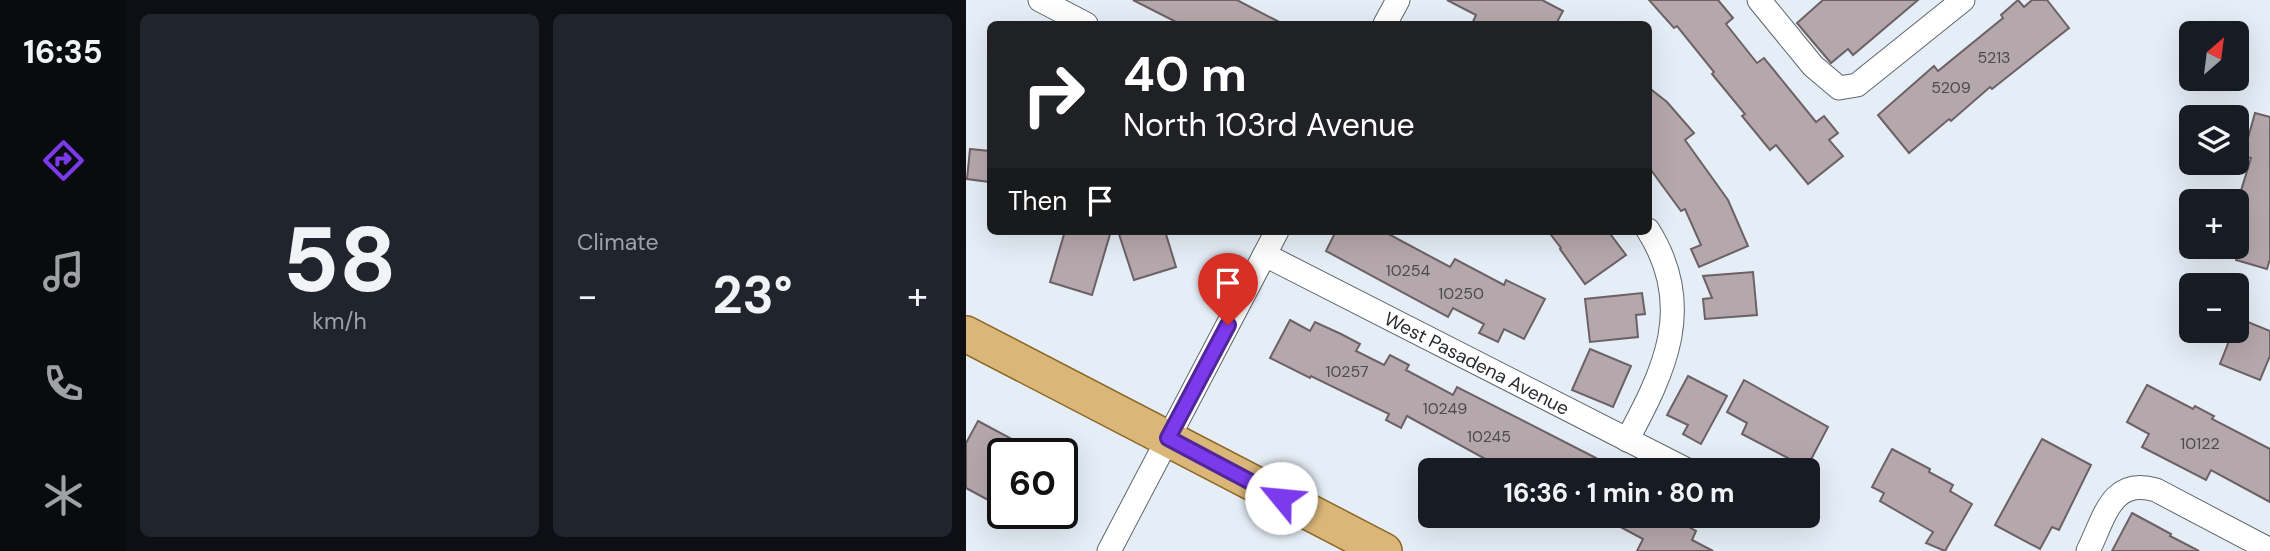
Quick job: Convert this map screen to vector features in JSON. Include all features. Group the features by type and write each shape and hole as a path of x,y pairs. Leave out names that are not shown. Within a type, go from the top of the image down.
{"main road":[{"path":"966,334 1384,551"}],"street":[{"path":"1040,0 1080,21"},
{"path":"1389,21 1398,0"},
{"path":"1759,0 1813,66 1839,88 1857,85 1963,0"},
{"path":"1109,551 1275,235"},
{"path":"1627,440 1653,393 1666,360 1672,319 1672,295 1666,267 1650,235"},
{"name":"West Pasadena Avenue","path":"1265,255 1663,458"},
{"path":"2088,551 2114,499 2132,486 2156,490 2270,550"}],"building":[{"path":"1133,0 1237,0 1277,21 1174,21"},
{"path":"1447,0 1542,0 1563,11 1558,21 1473,21 1476,15"},
{"path":"1649,0 1718,0 1733,18 1726,24 1757,63 1764,58 1816,122 1824,116 1838,133 1829,140 1843,156 1808,184 1776,145 1770,150 1677,26 1674,28"},
{"path":"1823,0 1918,0 1853,55 1848,49 1831,63 1797,23"},
{"path":"2018,0 2024,7 2032,0 2047,0 2069,28 1992,89 1990,87 1951,121 1949,119 1909,153 1878,115 1934,66 1938,71 2003,18 2001,15"},
{"path":"1652,90 1667,102 1694,133 1685,140 1728,200 1748,246 1699,267 1691,249 1701,245 1685,209 1681,211 1652,171"},
{"path":"2255,113 2270,117 2270,259 2267,269 2236,260 2249,259 2249,189 2242,189 2246,175 2249,175 2249,134"},
{"path":"970,149 987,151 987,182 967,179"},
{"path":"1064,235 1110,235 1092,295 1050,282"},
{"path":"1119,235 1166,235 1176,267 1134,280"},
{"path":"1334,235 1390,235 1450,267 1455,259 1504,285 1506,280 1545,299 1524,339 1504,329 1498,342 1479,333 1484,324 1453,308 1448,317 1326,251"},
{"path":"1551,235 1611,235 1626,255 1585,284"},
{"path":"1753,272 1757,315 1705,319 1703,299 1712,298 1703,276"},
{"path":"1642,293 1645,314 1636,315 1638,337 1590,342 1585,299"},
{"path":"1290,320 1310,331 1315,322 1360,344 1356,351 1384,365 1390,355 1409,365 1406,370 1453,395 1457,387 1596,458 1483,458 1407,416 1401,428 1386,420 1389,414 1270,358"},
{"path":"2249,322 2270,331 2270,356 2260,380 2220,364 2228,343 2249,343"},
{"path":"1590,349 1631,366 1613,407 1572,390"},
{"path":"1688,376 1727,396 1701,444 1683,434 1688,425 1667,415"},
{"path":"1744,380 1828,427 1812,458 1788,458 1742,434 1747,423 1727,412"},
{"path":"2147,385 2193,409 2195,406 2214,416 2212,419 2270,449 2270,502 2211,470 2206,480 2142,447 2149,434 2127,422"},
{"path":"978,421 1010,438 987,438 987,499 966,488 966,443"},
{"path":"2042,439 2091,465 2059,530 2052,527 2040,549 1995,525"},
{"path":"1892,449 1930,469 1929,472 1953,485 1950,491 1972,504 1945,551 1926,543 1933,532 1880,501 1884,493 1872,487"},
{"path":"2132,513 2171,534 2170,536 2199,551 2112,551"},
{"path":"1622,528 1691,528 1696,531 1692,540 1713,551 1637,551 1643,539"}],"route":[{"path":"1228,325 1168,438 1281,498"}]}
